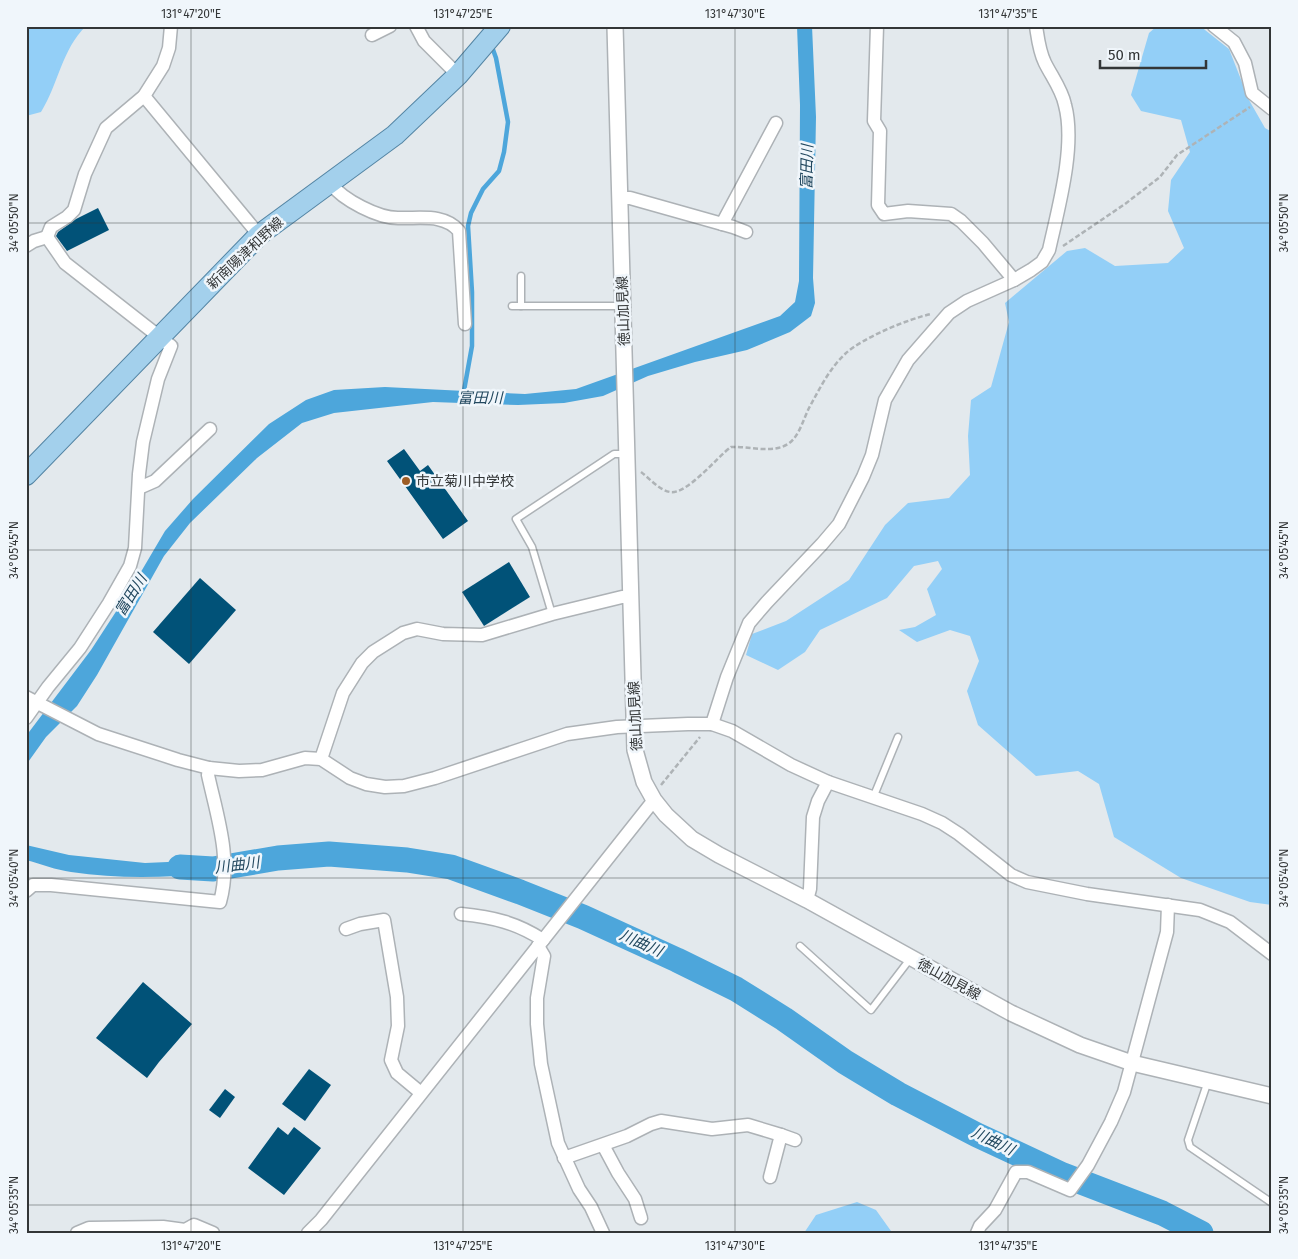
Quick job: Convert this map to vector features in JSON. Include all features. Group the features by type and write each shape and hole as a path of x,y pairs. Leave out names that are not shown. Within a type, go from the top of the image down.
{"main road":[{"name":"新南陽津和野線","path":"26,475 259,235 287,213 331,184 395,135 458,75 498,28"}],"street":[{"path":"47,237 51,227 74,210 85,174 106,128 144,96 162,66 169,48 171,26"},
{"path":"372,35 390,26"},
{"path":"416,26 424,40 458,75"},
{"name":"徳山加見線","path":"615,26 635,750 644,782 654,800 692,839 807,900 1011,1013 1080,1045 1132,1063 1272,1096"},
{"path":"877,26 874,121 880,131 878,205 884,214 908,211 950,214 983,243 1014,280"},
{"path":"712,724 727,677 749,623 838,524 863,477 872,455 885,400 908,360 949,313 967,301 1014,280 1042,262 1049,250 1067,155 1068,134 1066,106 1039,49 1036,26"},
{"path":"1214,26 1234,42 1245,63 1252,93 1272,109"},
{"path":"144,96 259,235"},
{"path":"722,224 776,123"},
{"path":"331,184 336,190 366,209 383,217 440,219 454,224 459,231 465,324"},
{"path":"620,198 630,198 746,232"},
{"path":"26,246 47,237"},
{"path":"26,718 36,702 80,648 130,566 135,548 143,442 150,406 171,346 66,263 47,237"},
{"path":"139,488 155,481 210,429"},
{"path":"321,759 343,693 362,663 372,652 403,633 417,629 443,634 482,635 552,614 630,596"},
{"path":"36,702 98,734 209,768 239,771 262,770 305,758 321,759 350,778 366,784 385,787 404,786 567,734 634,726 712,724 732,731 828,782 922,814 942,823 1012,875 1027,882 1087,894 1200,910 1230,922 1272,954"},
{"path":"26,891 32,885 51,885 220,902 225,884 224,845 208,775 209,768"},
{"path":"807,900 810,889 813,817 818,801 828,782"},
{"path":"308,1233 321,1220 654,800"},
{"path":"977,1233 980,1226 995,1210 1016,1172 1028,1172 1070,1190 1084,1172 1111,1122 1124,1092 1167,932 1168,904"},
{"path":"461,914 481,916 518,925 540,943 544,956 537,998 537,1024 541,1064 558,1143 579,1190 591,1207 603,1233"},
{"path":"346,929 360,924 384,920 397,997 398,1026 391,1060 397,1073 421,1093"},
{"path":"564,1158 604,1145 660,1121 712,1129 748,1125 795,1140"},
{"path":"770,1177 782,1136"},
{"path":"604,1145 618,1173 635,1199 640,1218"},
{"path":"78,1233 89,1228 163,1227 186,1230 194,1225 213,1233"}],"lane":[{"path":"520,276 520,306"},
{"path":"512,306 623,306"},
{"path":"552,614 532,547 516,519 614,454 626,460"},
{"path":"873,798 898,738"},
{"path":"800,946 871,1010 911,958"},
{"path":"1208,1080 1188,1140 1190,1147 1272,1203"}],"path":[{"path":"1049,250 1061,248 1125,204 1160,177 1177,155 1244,110 1261,101"},
{"path":"626,460 669,492 678,492 690,484 731,447 780,448 790,444 798,433 818,392 834,366 845,353 910,319 946,311 949,313"},
{"path":"654,800 657,789 712,724"}],"shaded area":[{"path":"26,26 86,26 71,45 41,112 26,116"},
{"path":"1157,26 1200,26 1229,49 1249,100 1265,128 1272,132 1272,905 1250,902 1181,878 1114,837 1099,784 1078,771 1036,776 978,725 967,691 979,661 970,636 950,630 917,642 899,630 915,627 936,615 927,589 942,569 938,561 914,566 887,598 820,630 805,652 778,670 746,655 752,634 786,621 849,580 885,525 908,503 949,498 970,475 968,436 971,400 991,387 1009,322 1005,303 1067,251 1085,248 1115,266 1168,263 1184,248 1168,211 1171,180 1190,152 1181,120 1141,111 1131,95 1149,33"},
{"path":"857,1202 876,1210 894,1233 804,1233 816,1215"}],"water":[{"name":"富田川","path":"797,26 812,26 816,117 813,278 815,303 811,316 790,332 747,350 695,362 648,376 603,396 564,403 518,405 433,402 334,413 302,423 257,458 190,523 164,556 97,675 77,706 46,737 26,765 26,736 91,650 132,587 165,531 193,499 269,424 306,400 334,390 385,387 525,394 576,389 780,316 795,302 799,281 800,105"},
{"path":"26,845 69,855 145,863 213,860 213,873 142,877 106,876 71,872 26,860"}],"building":[{"path":"98,208 109,230 67,251 56,236 58,232 76,219"},
{"path":"404,449 420,471 428,465 468,521 443,539 387,461"},
{"path":"509,562 530,597 484,626 462,592"},
{"path":"200,578 236,610 189,664 153,632"},
{"path":"143,982 192,1024 147,1078 96,1038"},
{"path":"309,1069 331,1085 305,1121 282,1104"},
{"path":"225,1089 235,1097 220,1118 209,1110"},
{"path":"278,1127 288,1135 294,1127 321,1148 284,1195 248,1168"}],"waterway":[{"name":"富田川","path":"463,396 472,346 472,292 468,226 471,213 483,189 499,171 508,122 496,58 491,44"},
{"name":"川曲川","path":"180,867 213,869 278,858 329,854 407,860 451,867 583,917 677,960 736,989 784,1019 845,1062 898,1094 977,1135 1063,1175 1162,1213 1201,1233"}],"place":[{"name":"市立菊川中学校","path":"406,481"}]}
